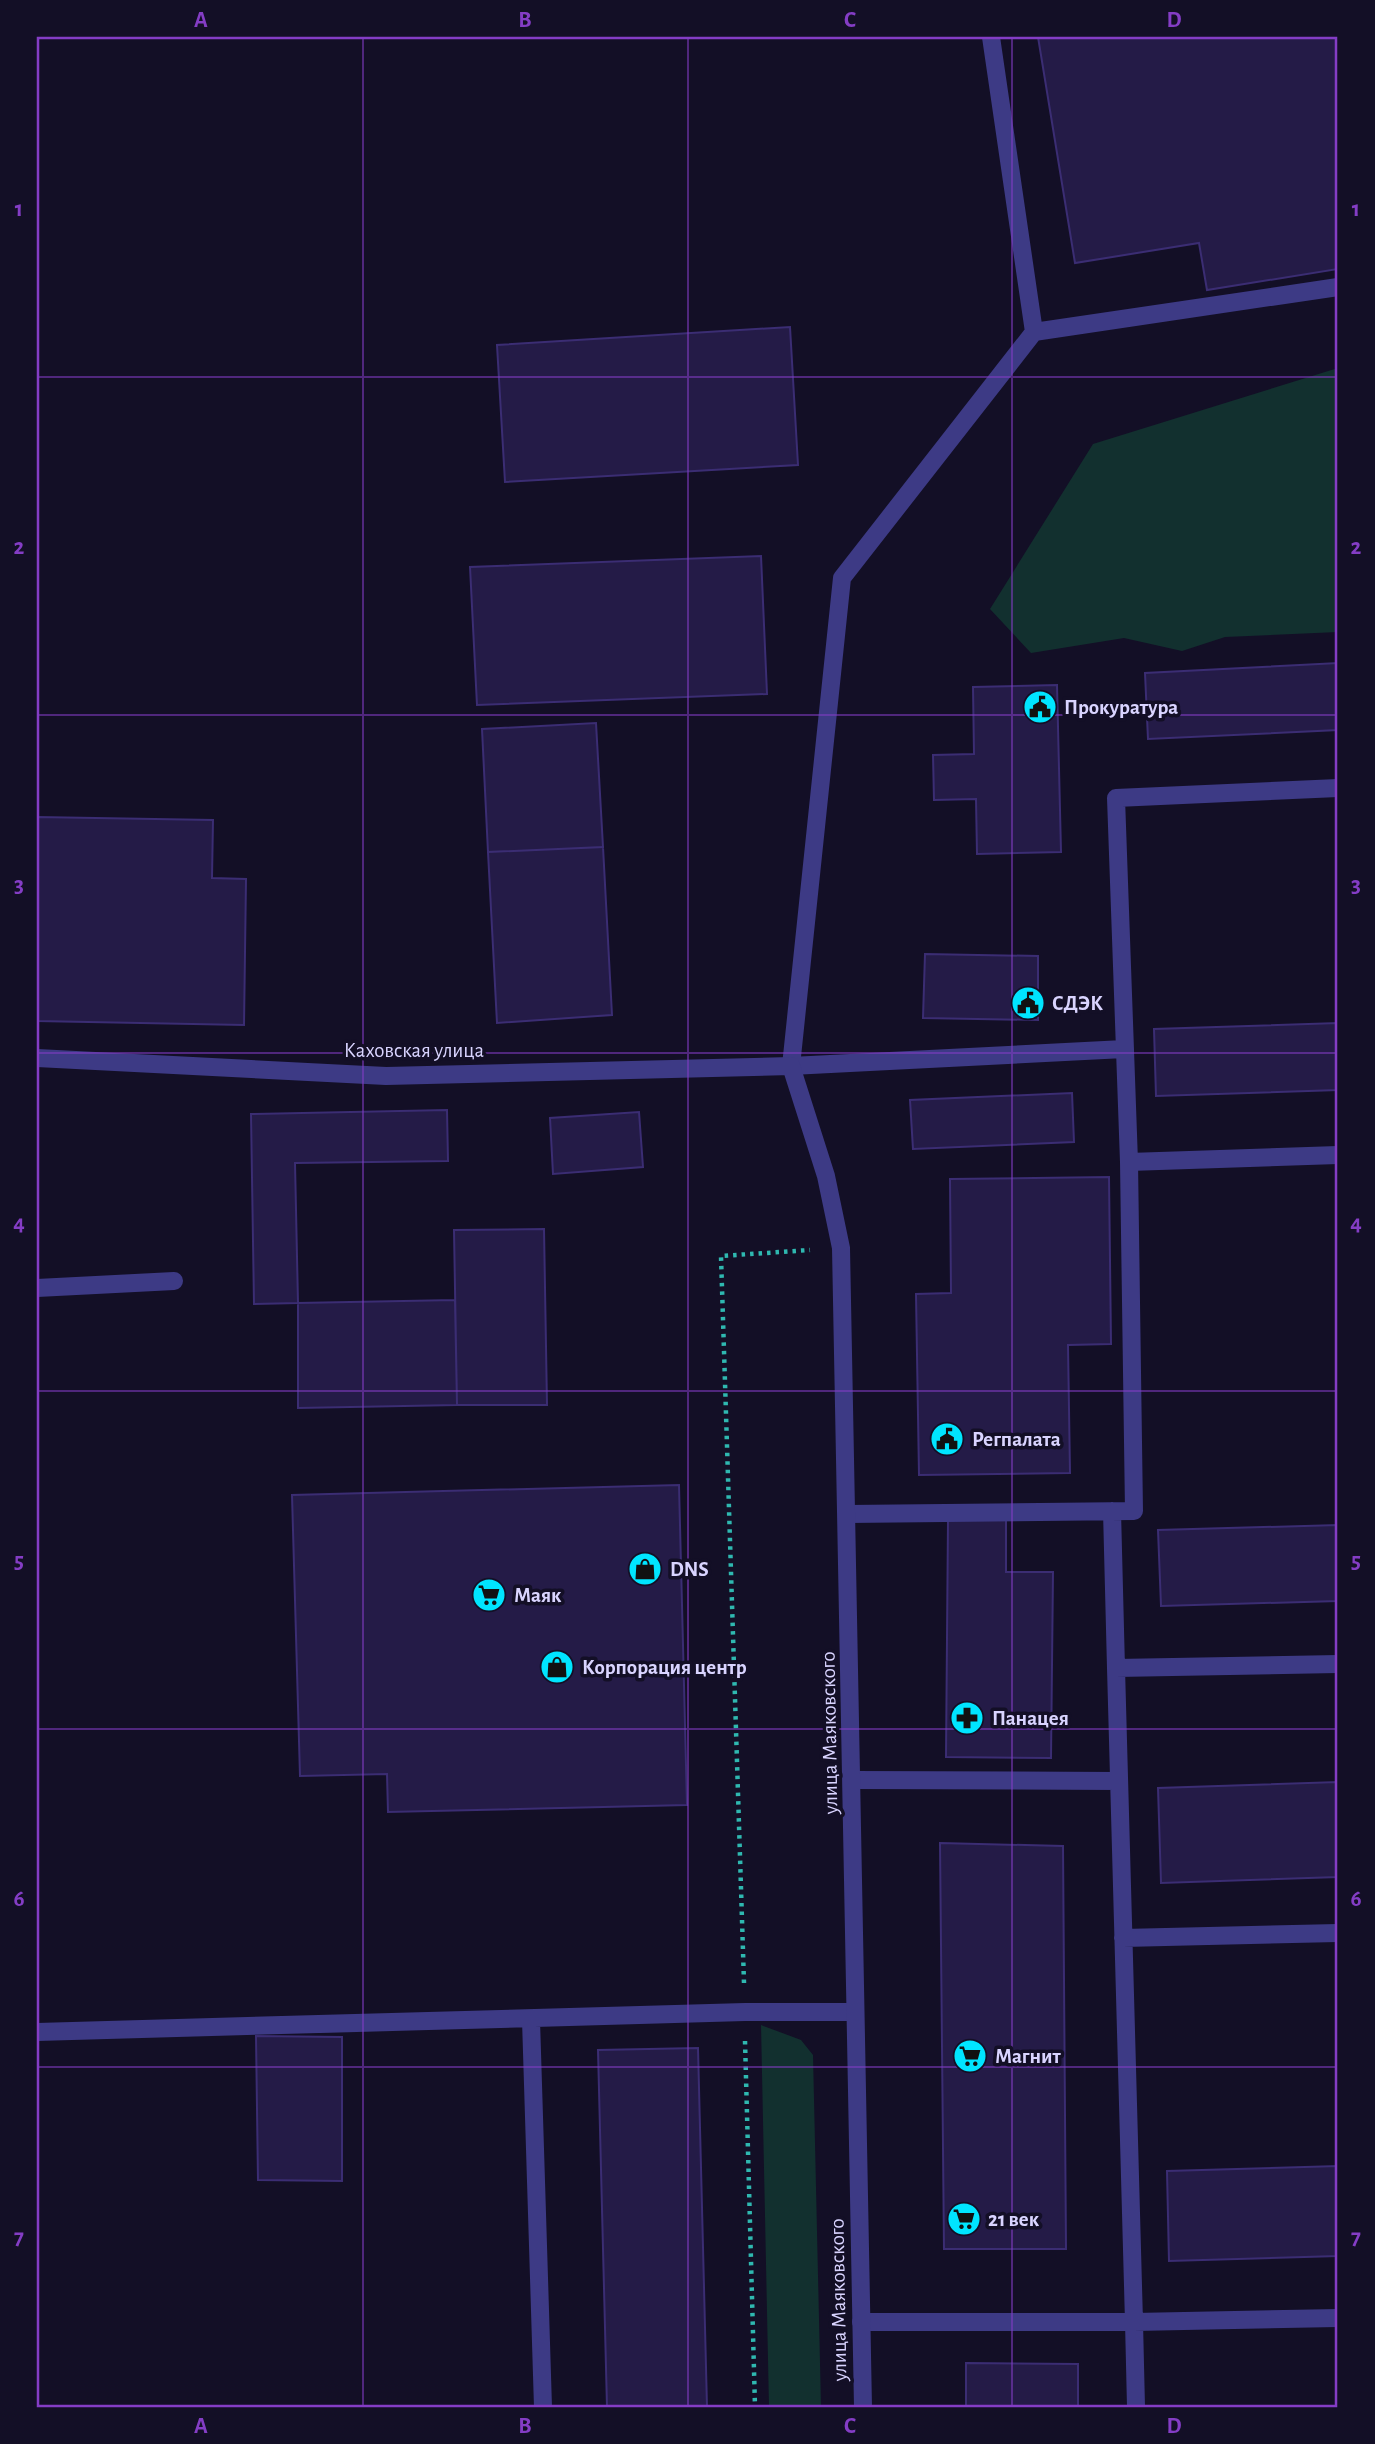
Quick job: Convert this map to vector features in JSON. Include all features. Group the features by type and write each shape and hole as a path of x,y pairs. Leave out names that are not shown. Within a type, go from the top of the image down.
{"street":[{"path":"991,37 1034,332"},
{"path":"791,1066 842,578 1034,332 1338,287"},
{"path":"847,1514 1134,1511 1129,1162 1116,798 1338,788"},
{"name":"Каховская улица","path":"37,1058 386,1076 791,1066 1124,1049"},
{"name":"улица Маяковского","path":"791,1066 826,1176 841,1248 853,1780 853,2012 863,2407"},
{"path":"1129,1162 1338,1155"},
{"path":"37,1288 174,1282"},
{"path":"1112,1511 1136,2407"},
{"path":"1116,1668 1338,1664"},
{"path":"853,1780 1119,1782"},
{"path":"1124,1938 1338,1933"},
{"path":"37,2032 745,2012 853,2012"},
{"path":"531,2020 544,2407"},
{"path":"861,2322 1134,2322 1338,2318"}],"path":[{"path":"755,2407 721,1256 841,1248"}],"green space":[{"path":"1338,368 1338,632 1225,637 1182,651 1124,638 1031,653 990,609 1093,444"},
{"path":"761,2025 801,2040 813,2055 821,2407 769,2407"}],"building":[{"path":"1038,37 1338,37 1338,269 1207,290 1199,243 1075,263"},
{"path":"790,327 798,465 505,482 497,345"},
{"path":"761,556 767,694 477,705 470,567"},
{"path":"1338,663 1338,730 1148,739 1145,673"},
{"path":"1057,685 1061,852 977,854 976,799 934,800 933,755 974,754 973,687"},
{"path":"596,723 603,847 488,852 482,729"},
{"path":"37,817 213,820 212,878 246,879 244,1025 37,1021"},
{"path":"603,847 612,1015 497,1023 488,852"},
{"path":"925,954 1038,956 1038,1020 923,1018"},
{"path":"1338,1023 1338,1090 1156,1096 1154,1029"},
{"path":"1072,1093 1074,1142 913,1149 910,1100"},
{"path":"447,1110 448,1161 295,1163 298,1303 254,1304 251,1114"},
{"path":"639,1112 643,1167 553,1174 550,1118"},
{"path":"1109,1177 1111,1344 1068,1345 1070,1473 919,1475 916,1294 951,1293 950,1179"},
{"path":"544,1229 547,1405 457,1405 454,1230"},
{"path":"455,1300 457,1405 298,1408 298,1303"},
{"name":"Маяк","path":"679,1485 687,1805 388,1812 387,1774 300,1776 292,1495"},
{"path":"948,1520 1006,1520 1006,1572 1053,1572 1051,1758 946,1757"},
{"path":"1338,1525 1338,1601 1161,1606 1158,1530"},
{"path":"1338,1782 1338,1877 1161,1883 1158,1788"},
{"path":"940,1843 1063,1846 1066,2249 944,2249"},
{"path":"256,2036 342,2037 342,2181 258,2180"},
{"path":"698,2048 707,2407 607,2407 598,2050"},
{"path":"1338,2166 1338,2256 1169,2261 1167,2171"},
{"path":"966,2363 1078,2364 1078,2407 966,2407"}],"place":[{"name":"Прокуратура","path":"1040,707"},
{"name":"СДЭК","path":"1028,1003"},
{"name":"Регпалата","path":"947,1439"},
{"name":"DNS","path":"645,1569"},
{"name":"Маяк","path":"489,1595"},
{"name":"Корпорация центр","path":"557,1667"},
{"name":"Панацея","path":"967,1718"},
{"name":"Магнит","path":"970,2056"},
{"name":"21 век","path":"964,2219"}]}
